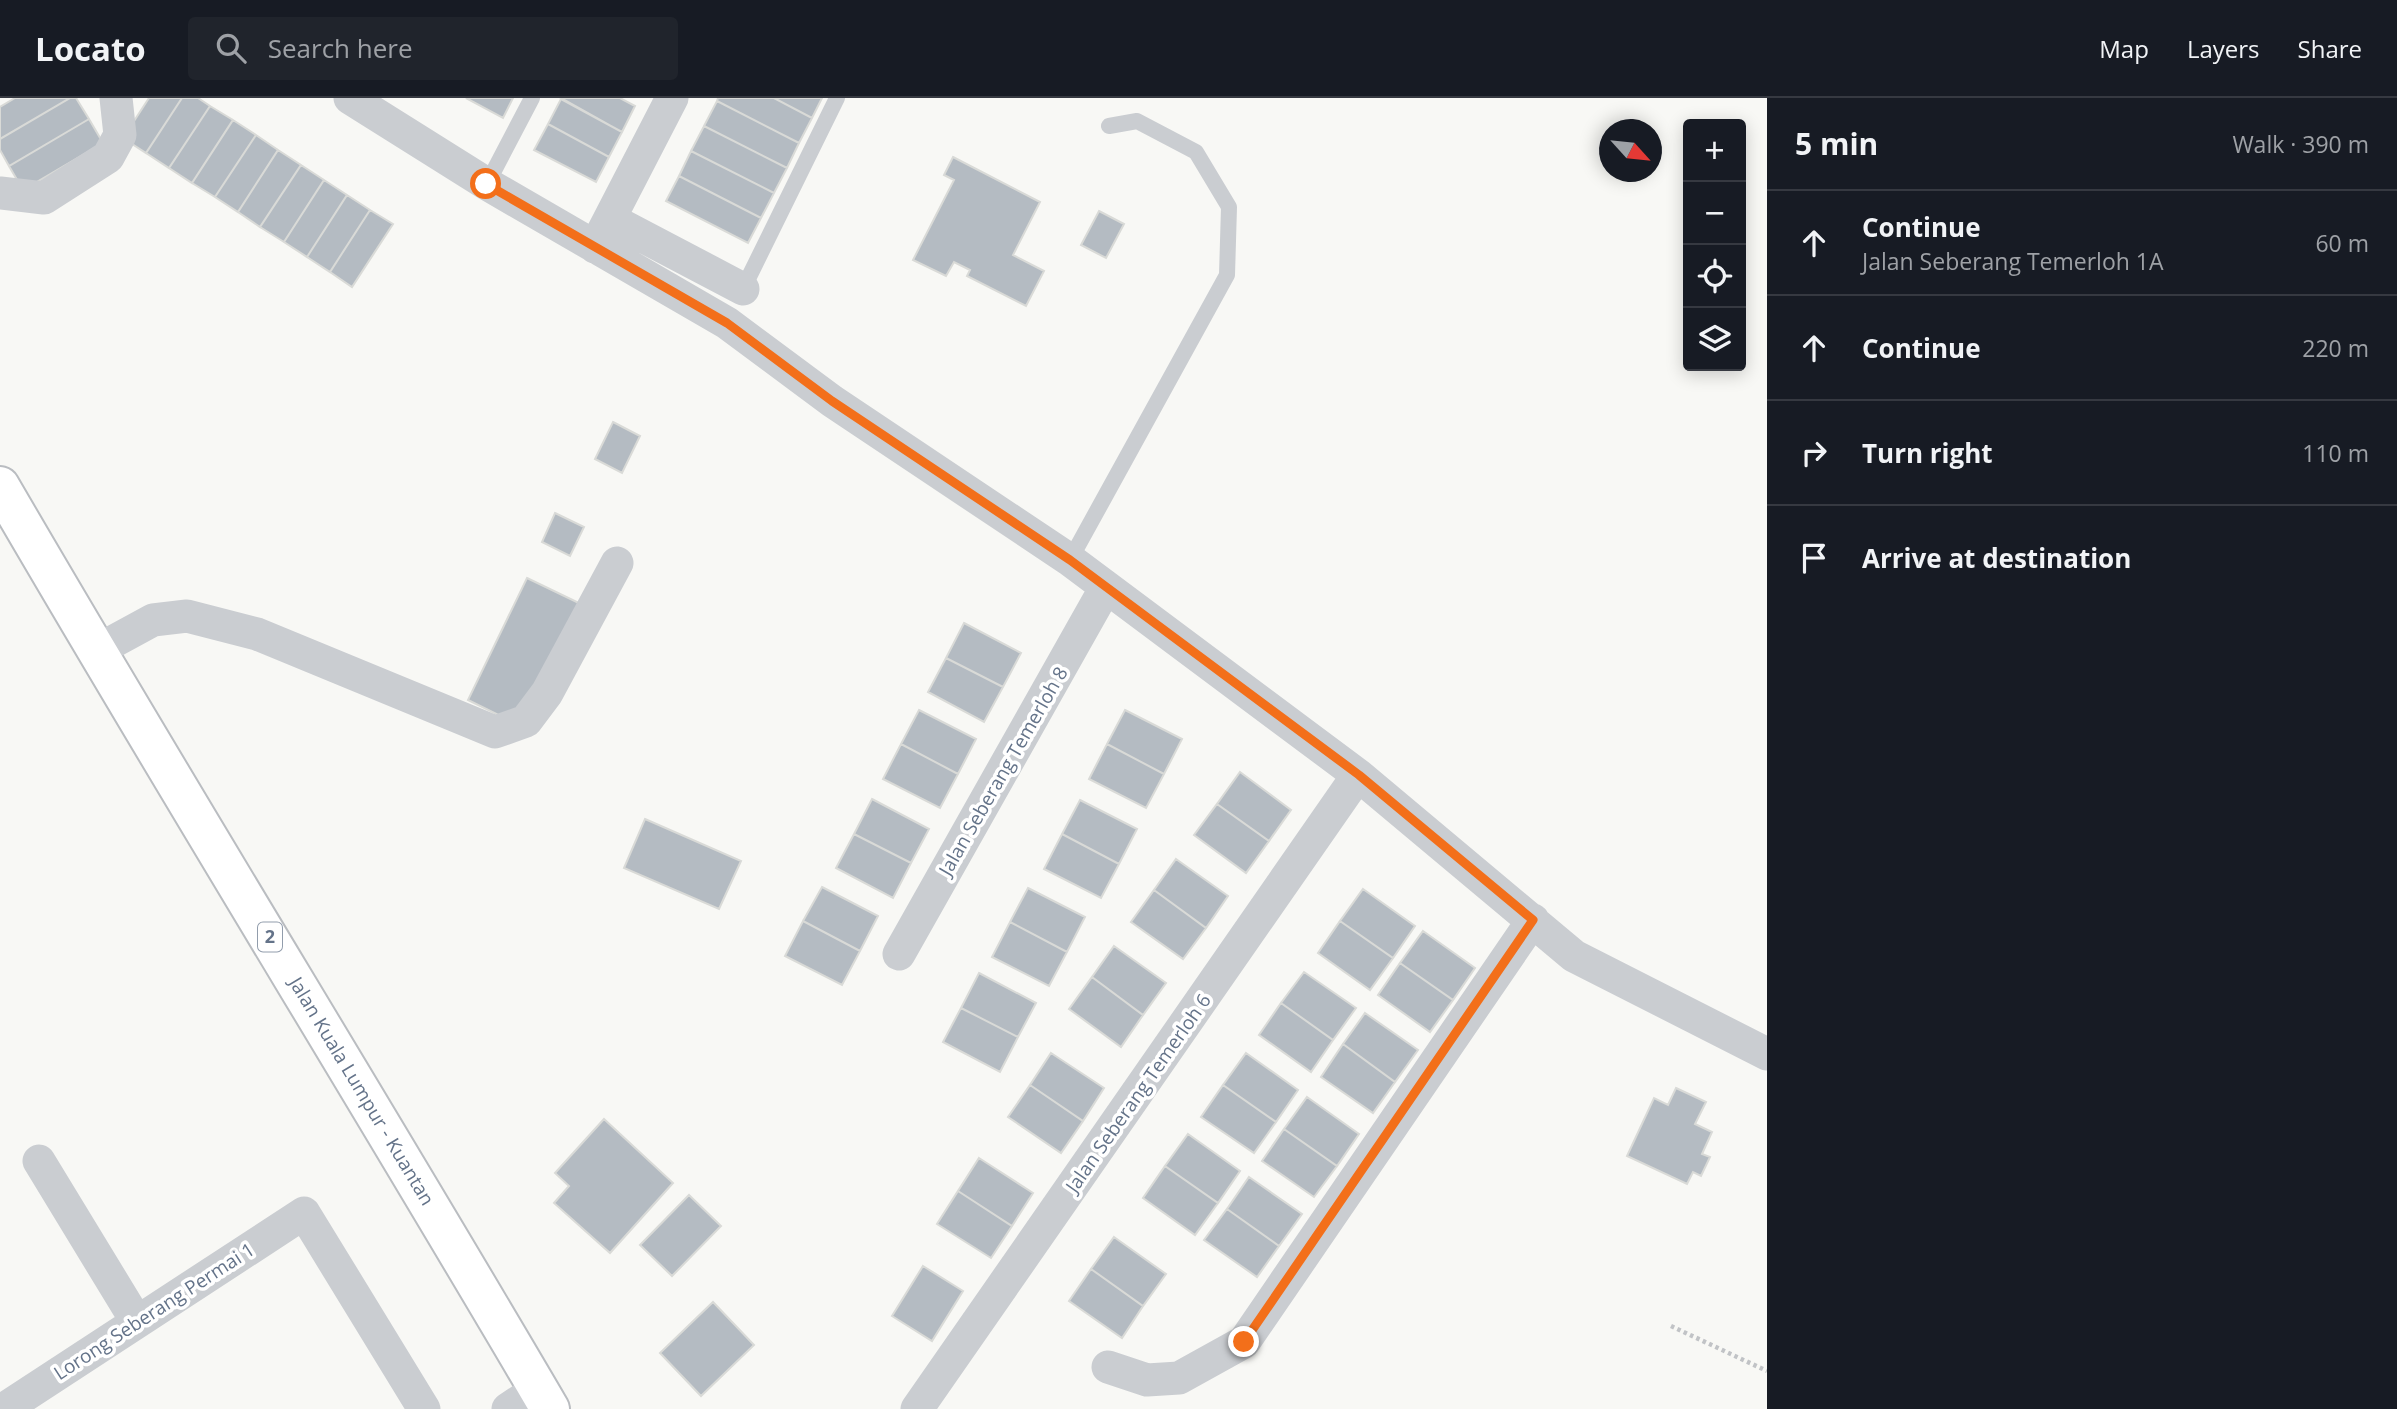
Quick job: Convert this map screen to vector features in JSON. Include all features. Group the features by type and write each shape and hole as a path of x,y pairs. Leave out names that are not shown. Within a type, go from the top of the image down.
{"highway":[{"name":"Jalan Kuala Lumpur - Kuantan","path":"0,486 96,652 326,1029 532,1402"}],"street":[{"path":"0,193 44,198 108,157 120,135 116,98"},
{"path":"602,233 673,98"},
{"path":"364,102 486,184 743,289"},
{"path":"602,233 832,401 1107,587 1359,775 1574,956 1767,1054"},
{"path":"96,652 153,620 187,616 257,634 495,732 526,721 547,693 617,563"},
{"name":"Jalan Seberang Temerloh 8","path":"899,954 1107,587"},
{"name":"Jalan Seberang Temerloh 6","path":"917,1409 1359,775"},
{"path":"1108,1367 1147,1380 1179,1378 1244,1342 1533,920"},
{"path":"38,1161 137,1322"},
{"name":"Lorong Seberang Permai 1","path":"4,1409 304,1213 424,1409"}],"lane":[{"path":"486,184 532,98"},
{"path":"743,289 837,98"},
{"path":"1070,560 1227,275 1229,206 1196,152 1137,121 1109,126"}],"path":[{"path":"1671,1326 1767,1371"}],"building":[{"path":"15,98 70,98 0,139 0,107"},
{"path":"70,98 76,98 89,119 9,166 0,150 0,139"},
{"path":"149,98 182,98 146,153 123,138"},
{"path":"182,98 198,98 210,106 169,168 146,153"},
{"path":"466,98 513,98 503,118"},
{"path":"561,98 620,98 635,106 622,132"},
{"path":"718,98 774,98 812,118 799,143 717,101"},
{"path":"774,98 822,98 812,118"},
{"path":"561,99 622,132 609,157 548,124"},
{"path":"717,101 799,143 787,168 704,126"},
{"path":"210,106 233,120 192,183 169,168"},
{"path":"89,119 103,143 23,190 9,166"},
{"path":"233,120 256,135 215,197 192,183"},
{"path":"548,124 609,157 596,182 534,150"},
{"path":"704,126 787,168 774,193 691,151"},
{"path":"256,135 278,150 238,212 215,197"},
{"path":"278,150 301,165 260,227 238,212"},
{"path":"691,151 774,193 761,218 679,176"},
{"path":"953,157 1040,202 1013,255 1044,271 1026,306 967,276 970,270 954,262 946,276 913,260 954,180 944,175"},
{"path":"301,165 324,180 284,242 260,227"},
{"path":"679,176 761,218 748,243 666,201"},
{"path":"324,180 347,195 307,257 284,242"},
{"path":"347,195 370,210 330,272 307,257"},
{"path":"370,210 393,224 352,287 330,272"},
{"path":"1099,211 1124,224 1106,258 1081,245"},
{"path":"613,422 640,436 622,473 595,459"},
{"path":"555,513 584,527 570,556 542,542"},
{"path":"527,578 583,605 515,723 468,700"},
{"path":"964,623 1021,653 1003,687 946,658"},
{"path":"946,658 1003,687 984,722 928,692"},
{"path":"919,710 976,739 958,774 901,744"},
{"path":"1125,710 1182,739 1164,774 1107,744"},
{"path":"901,744 958,774 940,808 883,779"},
{"path":"1107,744 1164,774 1146,808 1089,779"},
{"path":"1240,772 1291,810 1269,841 1217,804"},
{"path":"872,799 929,829 911,863 854,834"},
{"path":"1080,800 1137,829 1119,864 1062,834"},
{"path":"1217,804 1269,841 1246,873 1194,835"},
{"path":"645,819 741,861 719,909 624,868"},
{"path":"854,834 911,863 893,898 836,868"},
{"path":"1062,834 1119,864 1101,898 1044,869"},
{"path":"1176,859 1228,896 1206,928 1154,890"},
{"path":"822,887 878,916 860,951 803,921"},
{"path":"1028,888 1085,917 1067,952 1010,922"},
{"path":"1363,889 1415,926 1393,958 1340,921"},
{"path":"1154,890 1206,928 1183,959 1131,922"},
{"path":"803,921 860,951 842,985 785,956"},
{"path":"1340,921 1393,958 1370,990 1318,953"},
{"path":"1010,922 1067,952 1049,986 992,957"},
{"path":"1423,931 1475,968 1453,1000 1400,963"},
{"path":"1114,946 1166,983 1143,1015 1092,977"},
{"path":"1400,963 1453,1000 1430,1032 1378,995"},
{"path":"1304,972 1356,1008 1333,1040 1281,1003"},
{"path":"979,973 1036,1003 1018,1037 961,1008"},
{"path":"1092,977 1143,1015 1121,1047 1069,1009"},
{"path":"1281,1003 1333,1040 1311,1072 1259,1035"},
{"path":"961,1008 1018,1037 1000,1072 943,1042"},
{"path":"1365,1013 1418,1050 1395,1082 1343,1044"},
{"path":"1343,1044 1395,1082 1373,1113 1321,1077"},
{"path":"1051,1053 1104,1088 1083,1121 1030,1085"},
{"path":"1246,1053 1298,1090 1276,1122 1223,1085"},
{"path":"1030,1085 1083,1121 1061,1153 1008,1117"},
{"path":"1223,1085 1276,1122 1254,1153 1201,1117"},
{"path":"1676,1088 1706,1102 1695,1124 1712,1132 1702,1154 1710,1157 1701,1176 1693,1172 1687,1184 1627,1156 1654,1098 1668,1105"},
{"path":"1307,1097 1359,1134 1337,1166 1284,1129"},
{"path":"604,1119 673,1183 610,1253 554,1203 569,1186 555,1173"},
{"path":"1284,1129 1337,1166 1314,1197 1262,1161"},
{"path":"1188,1134 1240,1171 1218,1203 1165,1166"},
{"path":"979,1158 1033,1193 1012,1226 958,1191"},
{"path":"1165,1166 1218,1203 1195,1235 1143,1198"},
{"path":"1249,1177 1302,1214 1279,1246 1227,1209"},
{"path":"958,1191 1012,1226 991,1258 937,1224"},
{"path":"689,1195 721,1226 672,1276 640,1245"},
{"path":"1227,1209 1279,1246 1257,1277 1204,1240"},
{"path":"1114,1237 1166,1274 1143,1306 1091,1269"},
{"path":"923,1266 963,1291 932,1341 892,1316"},
{"path":"1091,1269 1143,1306 1122,1338 1069,1301"},
{"path":"713,1302 754,1345 701,1396 660,1353"}],"route":[{"path":"486,184 727,323 832,401 1070,560 1359,775 1533,920 1244,1342"}]}
